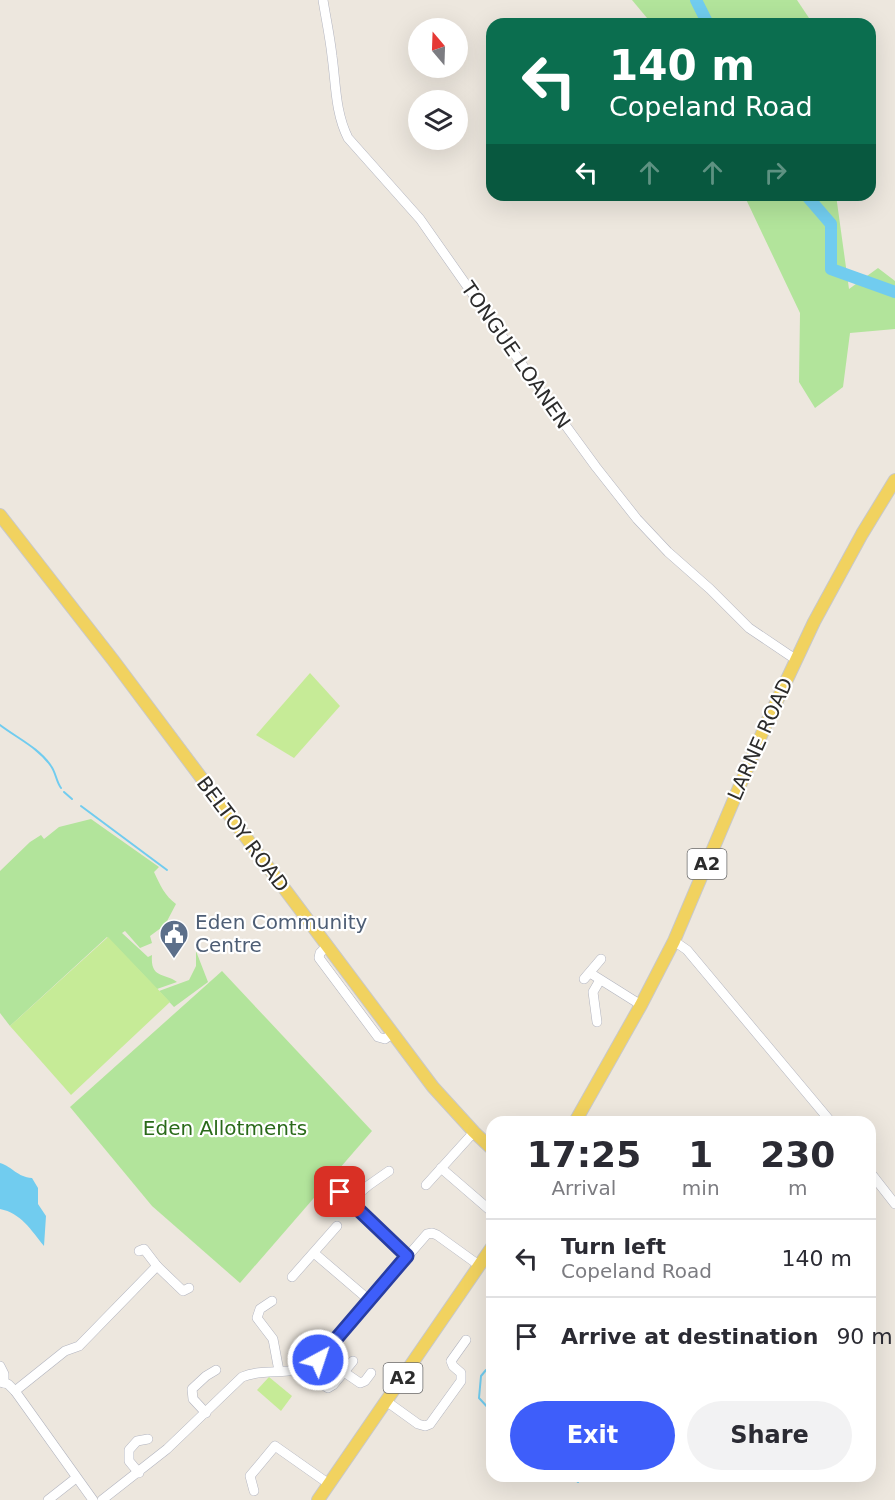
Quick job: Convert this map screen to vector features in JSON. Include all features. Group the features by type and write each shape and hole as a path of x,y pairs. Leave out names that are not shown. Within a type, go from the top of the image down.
{"main road":[{"name":"LARNE ROAD","path":"578,1116 674,941 795,659 862,534 895,480"},
{"name":"BELTOY ROAD","path":"0,515 113,660 434,1087 486,1143"},
{"name":"A2","path":"318,1500 486,1256"}],"street":[{"name":"TONGUE LOANEN","path":"323,0 336,103 340,123 348,138 420,219 547,400 638,519 668,552 749,628 795,659"},
{"path":"674,941 687,950 826,1116"},
{"path":"601,959 587,976 600,980 641,1005"},
{"path":"597,1022 593,992 600,980"},
{"path":"426,1185 474,1132"},
{"path":"441,1168 486,1207"},
{"path":"350,1201 389,1171"},
{"path":"876,1180 895,1204"},
{"path":"340,1192 407,1256"},
{"path":"292,1277 337,1226"},
{"path":"102,1500 167,1449 242,1377 306,1368 318,1360 432,1228 437,1235 480,1266"},
{"path":"144,1248 157,1266 184,1293"},
{"path":"314,1252 369,1300"},
{"path":"15,1391 65,1351 79,1346 157,1266"},
{"path":"272,1301 260,1309 256,1318 273,1339 279,1371"},
{"path":"386,1401 418,1424 425,1426 430,1424 461,1381 461,1373 451,1361 466,1340"},
{"path":"306,1368 312,1378 325,1388 333,1385 353,1361"},
{"path":"0,1366 4,1376 2,1383 15,1391 93,1500"},
{"path":"206,1413 193,1399 192,1389 216,1370"},
{"path":"344,1372 360,1383 365,1381 371,1372"},
{"path":"139,1473 129,1461 129,1450 137,1441 148,1439"},
{"path":"254,1491 249,1476 275,1446 329,1484"},
{"path":"48,1500 76,1478"}],"green space":[{"path":"632,0 797,0 809,18 647,18"},
{"path":"747,201 837,201 849,289 878,268 895,281 895,329 850,333 843,387 815,408 799,382 800,313"},
{"path":"310,673 340,706 294,758 256,735"},
{"path":"91,819 159,867 154,872 166,894 176,904 165,925 150,936 152,943 140,948 125,931 122,933 148,957 152,955 153,968 156,972 177,982 157,989 107,937 10,1026 0,1013 0,871 30,842 41,835 44,839 59,827"},
{"path":"108,937 170,1002 71,1095 10,1026"},
{"path":"196,951 208,982 174,1007 159,991 189,980 196,966"},
{"name":"Eden Allotments","path":"222,971 372,1131 240,1283 152,1206 70,1107"},
{"path":"269,1377 292,1396 281,1411 257,1390"}],"water":[{"path":"0,1163 22,1176 32,1178 38,1188 38,1204 46,1216 44,1246 20,1218 0,1209"}],"waterway":[{"path":"696,0 705,18"},
{"path":"811,201 831,224 831,269 895,292"},
{"path":"0,725 46,760 53,769 61,788"},
{"path":"64,792 72,799"},
{"path":"81,806 167,870"},
{"path":"486,1370 481,1376 479,1398 486,1406"}],"place":[{"name":"Eden Community Centre","path":"174,960"}],"route":[{"path":"318,1360 407,1256 340,1192"}]}
